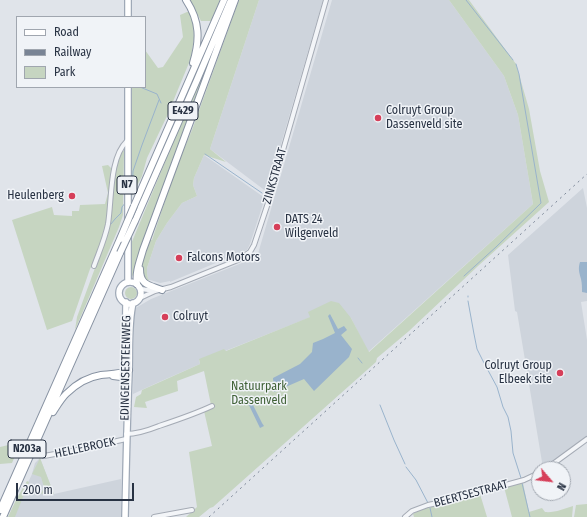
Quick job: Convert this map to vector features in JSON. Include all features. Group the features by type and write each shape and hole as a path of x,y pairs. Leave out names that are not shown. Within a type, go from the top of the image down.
{"highway":[{"path":"186,0 192,8 198,29 198,42 190,78"},
{"name":"E429","path":"57,389 134,206 224,0"},
{"name":"E429","path":"57,389 135,221 231,0"},
{"path":"139,287 136,278 143,250 235,0"},
{"path":"140,262 140,274 144,282 147,285 162,290"},
{"path":"46,421 66,394 89,378 99,376 121,377 126,374"},
{"name":"N203a","path":"3,517 46,421 57,389"},
{"name":"N203a","path":"0,510 57,389"}],"main road":[{"path":"128,0 128,16"},
{"name":"N7","path":"126,302 121,298 120,292 122,286 128,282 128,88"},
{"path":"126,302 136,302 140,298 141,292 139,287 131,282 128,282"},
{"name":"EDINGENSESTEENWEG","path":"125,517 126,302"},
{"name":"EDINGENSESTEENWEG","path":"126,437 126,374 133,303"}],"street":[{"name":"ZINKSTRAAT","path":"140,298 238,260 250,252 254,245 267,206 326,0"},
{"path":"94,266 106,234 113,171 119,151 127,141"},
{"name":"ZINKSTRAAT","path":"139,287 155,291"},
{"name":"HELLEBROEK","path":"44,456 82,449 126,437 188,416 212,406"},
{"path":"557,461 587,439"},
{"name":"BEERTSESTRAAT","path":"405,517 412,511 428,505 524,480 531,477"},
{"path":"154,517 192,510"}],"shaded area":[{"path":"259,0 323,0 267,192 210,149"},
{"path":"332,0 449,0 504,76 518,115 533,204 368,352 351,318 309,312 311,317 199,360 200,364 133,394 134,309 151,299 257,257"},
{"path":"204,155 265,198 250,244 247,250 170,282 160,283 150,280 148,279 147,268 156,241 182,203 197,196 193,185 194,178"},
{"path":"583,188 587,208 587,301 581,302 587,340 587,437 553,461 542,461 517,312 515,311 508,255"},
{"path":"40,458 54,494 121,479 121,517 12,517 32,474 35,463"}],"green space":[{"path":"190,0 220,0 211,21 201,21"},
{"path":"239,0 259,0 210,149 226,162 204,155 194,178 193,185 197,196 182,203 156,241 147,268 148,279 150,280 146,281 141,272 143,258 150,240 152,240 176,168 192,130"},
{"name":"Natuurpark Dassenveld","path":"449,0 469,0 516,64 529,109 540,171 549,202 409,331 377,358 376,362 213,507 199,517 186,517 197,507 189,452 212,446 204,411 211,405 204,371 177,381 178,391 145,402 147,408 134,407 136,397 141,394 142,390 200,364 199,359 224,349 226,351 310,317 308,312 331,301 339,303 351,318 369,352 533,204 518,115 504,76"},
{"path":"189,12 193,20 194,38 191,58 167,116 147,158 142,176 130,200 132,168 131,88 146,88 146,51 158,68 163,67 183,37 180,15"},
{"path":"212,49 215,50 142,243 134,278 132,275 131,244"},
{"path":"122,151 124,151 123,215 119,227 75,330 77,317 106,238 90,269 72,321 47,330 12,220 52,207 54,215 72,216 72,211 79,211 80,205 105,204 108,193 102,166 108,165 111,168 110,186"},
{"path":"133,287 136,288 136,298 129,299 126,298 125,291 126,288"},
{"path":"21,442 12,463 0,464 0,447"},
{"path":"40,458 54,494 52,495 51,492 41,494 44,487 41,477 32,474"},
{"path":"27,481 29,482 15,517 8,517 17,498"},
{"path":"523,483 529,512 542,508 545,512 552,512 573,506 572,517 512,517 504,487"},
{"path":"480,494 487,517 414,517 413,514 420,510"},
{"path":"587,504 587,517 574,517 576,505"}],"water":[{"path":"580,262 587,262 587,293 582,292 582,282 579,270"},
{"path":"330,314 338,329 344,326 347,330 341,335 352,349 349,357 314,391 304,379 274,392 273,378 300,364 312,352 313,343 335,333 328,316"},
{"path":"248,397 264,426 260,428 246,399"}],"waterway":[{"path":"466,0 513,60"},
{"path":"464,276 541,203 516,64"},
{"path":"142,88 157,94 161,103"},
{"path":"131,194 133,171 159,100"},
{"path":"205,154 262,193"},
{"path":"111,224 121,213 122,207 126,202"},
{"path":"468,301 477,349 497,387 503,407 508,417 513,453 521,478"},
{"path":"358,358 362,363"},
{"path":"380,405 405,464"},
{"path":"406,467 416,480 428,503"},
{"path":"522,483 530,517"},
{"path":"430,508 432,517"}],"railway":[{"path":"209,517 587,174"}],"place":[{"name":"Colruyt Group Dassenveld site","path":"378,118"},
{"name":"Heulenberg","path":"72,196"},
{"name":"DATS 24 Wilgenveld","path":"277,227"},
{"name":"Falcons Motors","path":"179,258"},
{"name":"Colruyt","path":"165,317"},
{"name":"Colruyt Group Elbeek site","path":"560,373"}]}
